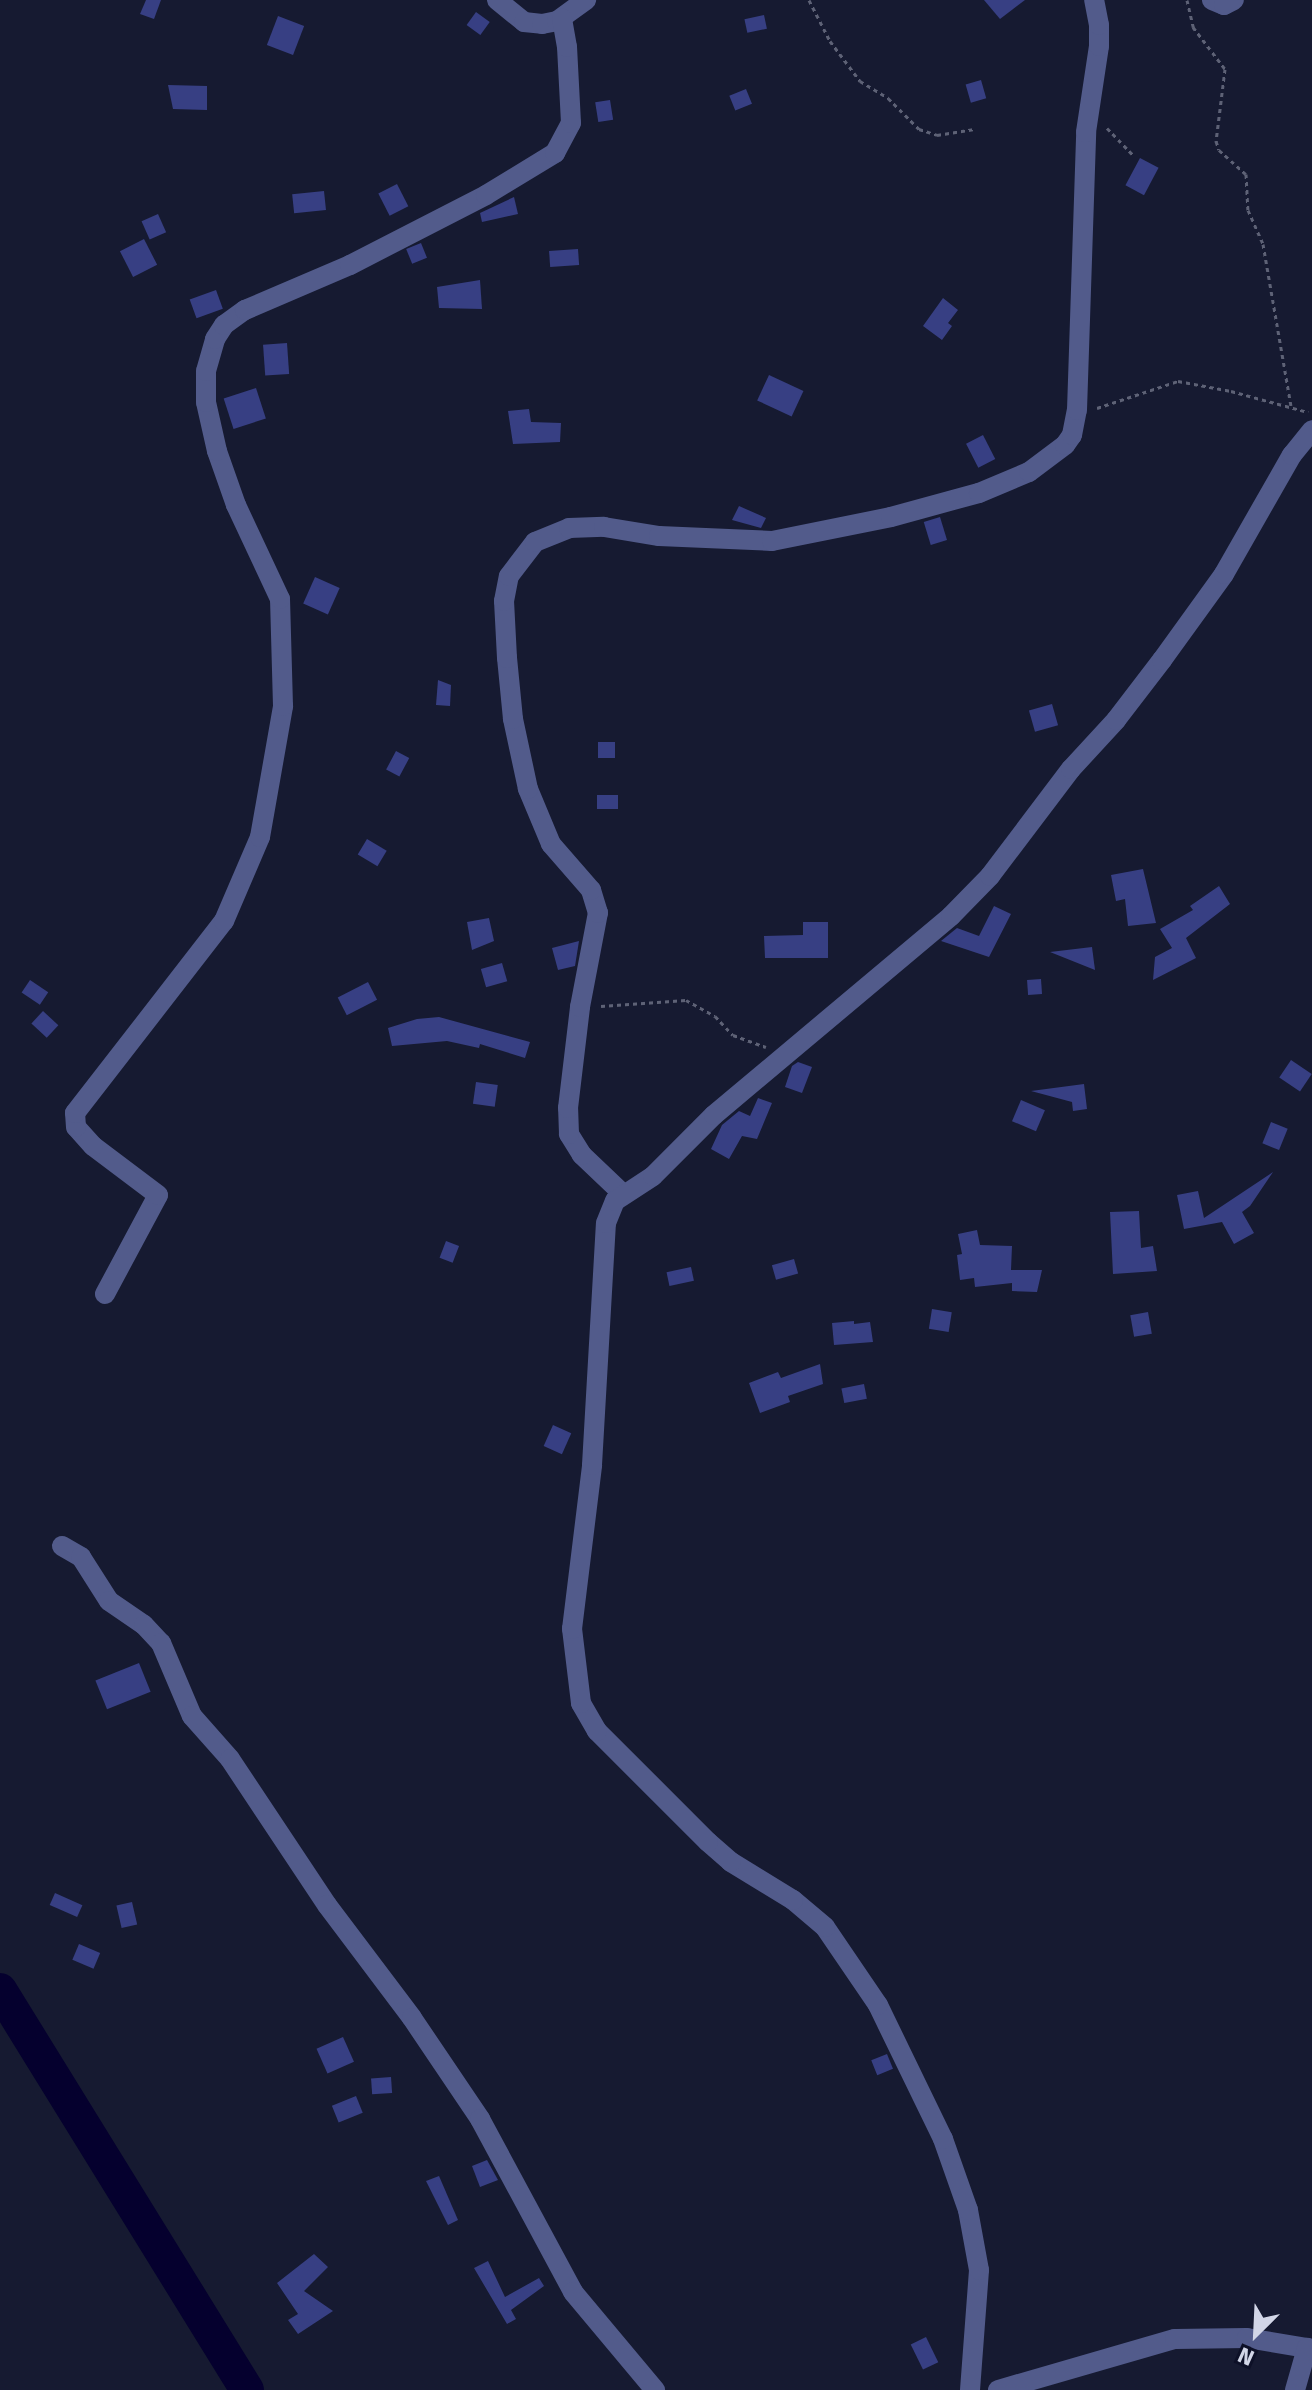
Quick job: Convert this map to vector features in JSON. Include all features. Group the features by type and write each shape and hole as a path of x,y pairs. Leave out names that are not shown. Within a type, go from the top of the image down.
{"street":[{"path":"497,0 524,22 542,24 562,18 586,0"},
{"path":"623,1194 582,1155 569,1134 568,1108 580,1007 597,923 597,904 591,890 558,853 546,833 528,789 513,719 505,587 526,550 554,532 569,528 604,527 659,536 772,541 918,511 979,493 1029,472 1065,445 1072,435 1077,410 1089,107 1099,46 1094,0"},
{"path":"1212,0 1224,5 1234,0"},
{"path":"105,1294 158,1195 93,1146 76,1127 75,1113 224,921 260,837 283,706 280,599 236,505 217,451 206,402 206,371 215,339 224,325 245,310 350,265 486,195 555,153 571,123 567,47 562,18"},
{"path":"970,2390 979,2270 968,2210 924,2097 878,2005 825,1927 793,1900 731,1862 682,1818 597,1731 577,1689 572,1629 592,1465 606,1223 609,1211 623,1194 653,1176 714,1115 951,916 990,876 1071,769 1116,720 1162,660 1224,574 1292,455 1312,430"},
{"path":"62,1546 81,1557 109,1601 144,1625 161,1643 192,1716 230,1759 327,1905 412,2018 480,2119 573,2292 655,2390"},
{"path":"998,2390 1175,2339 1247,2338 1309,2348 1295,2390"}],"path":[{"path":"809,0 830,41 860,81 888,98 919,129 937,135 975,129"},
{"path":"1187,0 1193,27 1225,69 1216,141 1219,150 1246,174 1248,210 1263,244 1291,406"},
{"path":"1089,107 1133,155"},
{"path":"1077,410 1098,408 1178,381 1312,413"},
{"path":"580,1007 686,1000 715,1016 733,1035 784,1055"}],"building":[{"path":"146,0 161,0 154,19 140,14"},
{"path":"984,0 1025,0 1000,19"},
{"path":"476,12 490,22 480,35 467,25"},
{"path":"764,15 767,29 747,33 744,19"},
{"path":"278,16 304,26 293,55 267,45"},
{"path":"981,80 986,98 971,103 966,84"},
{"path":"168,85 207,86 207,110 173,109"},
{"path":"746,89 752,104 735,111 729,96"},
{"path":"610,100 613,120 598,122 595,102"},
{"path":"1140,158 1159,168 1144,195 1125,185"},
{"path":"397,184 408,206 390,216 378,194"},
{"path":"324,191 326,210 294,213 292,194"},
{"path":"514,197 518,214 482,222 480,213"},
{"path":"158,214 166,232 150,240 142,221"},
{"path":"144,239 157,265 133,277 120,251"},
{"path":"421,243 427,258 412,264 406,249"},
{"path":"578,249 579,265 550,267 549,251"},
{"path":"480,280 482,309 439,308 437,287"},
{"path":"216,290 223,309 197,318 190,300"},
{"path":"943,298 958,310 948,323 952,326 942,340 923,326"},
{"path":"287,343 289,374 265,376 263,345"},
{"path":"769,375 803,391 792,416 757,400"},
{"path":"256,388 266,418 234,429 224,399"},
{"path":"529,409 531,422 561,423 560,442 513,444 508,411"},
{"path":"983,435 995,459 978,468 966,444"},
{"path":"739,506 766,518 761,528 732,520"},
{"path":"940,517 947,540 931,545 924,522"},
{"path":"315,577 340,588 328,614 303,603"},
{"path":"438,680 451,685 450,706 436,705"},
{"path":"1052,704 1058,725 1035,732 1029,711"},
{"path":"598,742 615,742 615,758 598,758"},
{"path":"396,751 409,758 399,777 386,770"},
{"path":"597,795 618,795 618,809 597,809"},
{"path":"367,839 387,851 377,866 358,854"},
{"path":"1143,869 1156,923 1128,926 1125,899 1116,901 1111,875"},
{"path":"1219,886 1230,904 1186,938 1196,958 1153,980 1155,957 1172,948 1160,929 1193,910 1190,906"},
{"path":"994,906 1011,914 989,957 941,941 957,928 979,936"},
{"path":"489,918 494,941 472,950 467,922"},
{"path":"803,922 828,922 828,958 765,958 764,936 803,935"},
{"path":"579,941 575,966 558,970 552,948"},
{"path":"1092,947 1095,970 1050,952"},
{"path":"502,963 507,981 486,987 481,969"},
{"path":"1041,979 1042,994 1028,995 1027,980"},
{"path":"30,980 48,992 40,1005 22,992"},
{"path":"368,982 377,1000 347,1015 338,997"},
{"path":"43,1011 58,1025 47,1038 31,1023"},
{"path":"439,1017 530,1042 525,1058 480,1044 479,1048 447,1041 392,1046 388,1028 417,1019"},
{"path":"1291,1060 1312,1074 1300,1091 1279,1077"},
{"path":"798,1062 812,1067 802,1093 785,1087 792,1066"},
{"path":"476,1082 498,1085 495,1107 473,1104"},
{"path":"1084,1084 1087,1109 1073,1111 1072,1102 1031,1091"},
{"path":"758,1098 772,1103 757,1139 742,1136 729,1159 711,1149 722,1125 739,1111 750,1116"},
{"path":"1021,1100 1045,1110 1036,1131 1012,1121"},
{"path":"1271,1122 1288,1129 1279,1150 1262,1143"},
{"path":"1273,1172 1250,1206 1242,1212 1254,1233 1234,1244 1222,1222 1184,1229 1177,1195 1198,1191 1204,1218"},
{"path":"1139,1211 1141,1248 1153,1246 1157,1271 1113,1274 1110,1212"},
{"path":"977,1230 980,1245 1012,1246 1011,1270 1042,1270 1037,1292 1012,1291 1012,1283 975,1287 974,1278 960,1280 957,1255 962,1254 958,1234"},
{"path":"446,1241 459,1246 453,1263 440,1258"},
{"path":"794,1259 798,1273 776,1280 772,1265"},
{"path":"691,1267 694,1281 669,1286 667,1272"},
{"path":"932,1309 952,1312 949,1332 929,1329"},
{"path":"1148,1312 1152,1334 1134,1337 1130,1315"},
{"path":"854,1321 854,1324 870,1322 873,1342 834,1345 832,1323"},
{"path":"820,1364 823,1384 788,1396 790,1402 760,1413 749,1383 778,1372 781,1378"},
{"path":"864,1384 867,1399 844,1403 841,1388"},
{"path":"553,1425 571,1433 562,1454 544,1446"},
{"path":"139,1663 151,1692 107,1709 95,1681"},
{"path":"55,1893 82,1905 77,1917 50,1905"},
{"path":"132,1902 137,1924 122,1928 116,1906"},
{"path":"79,1944 100,1953 94,1969 72,1960"},
{"path":"343,2037 354,2062 327,2073 317,2049"},
{"path":"887,2054 893,2069 877,2075 871,2060"},
{"path":"391,2077 392,2093 372,2094 371,2078"},
{"path":"356,2096 363,2113 339,2122 332,2106"},
{"path":"487,2160 498,2180 480,2187 472,2166"},
{"path":"439,2176 458,2220 448,2225 426,2181"},
{"path":"314,2254 328,2267 304,2291 333,2311 298,2334 288,2320 298,2314 277,2283"},
{"path":"488,2261 505,2297 539,2278 544,2286 511,2310 516,2319 507,2324 474,2268"},
{"path":"926,2337 938,2362 923,2370 911,2344"}],"waterway":[{"path":"0,1990 247,2390"}]}
